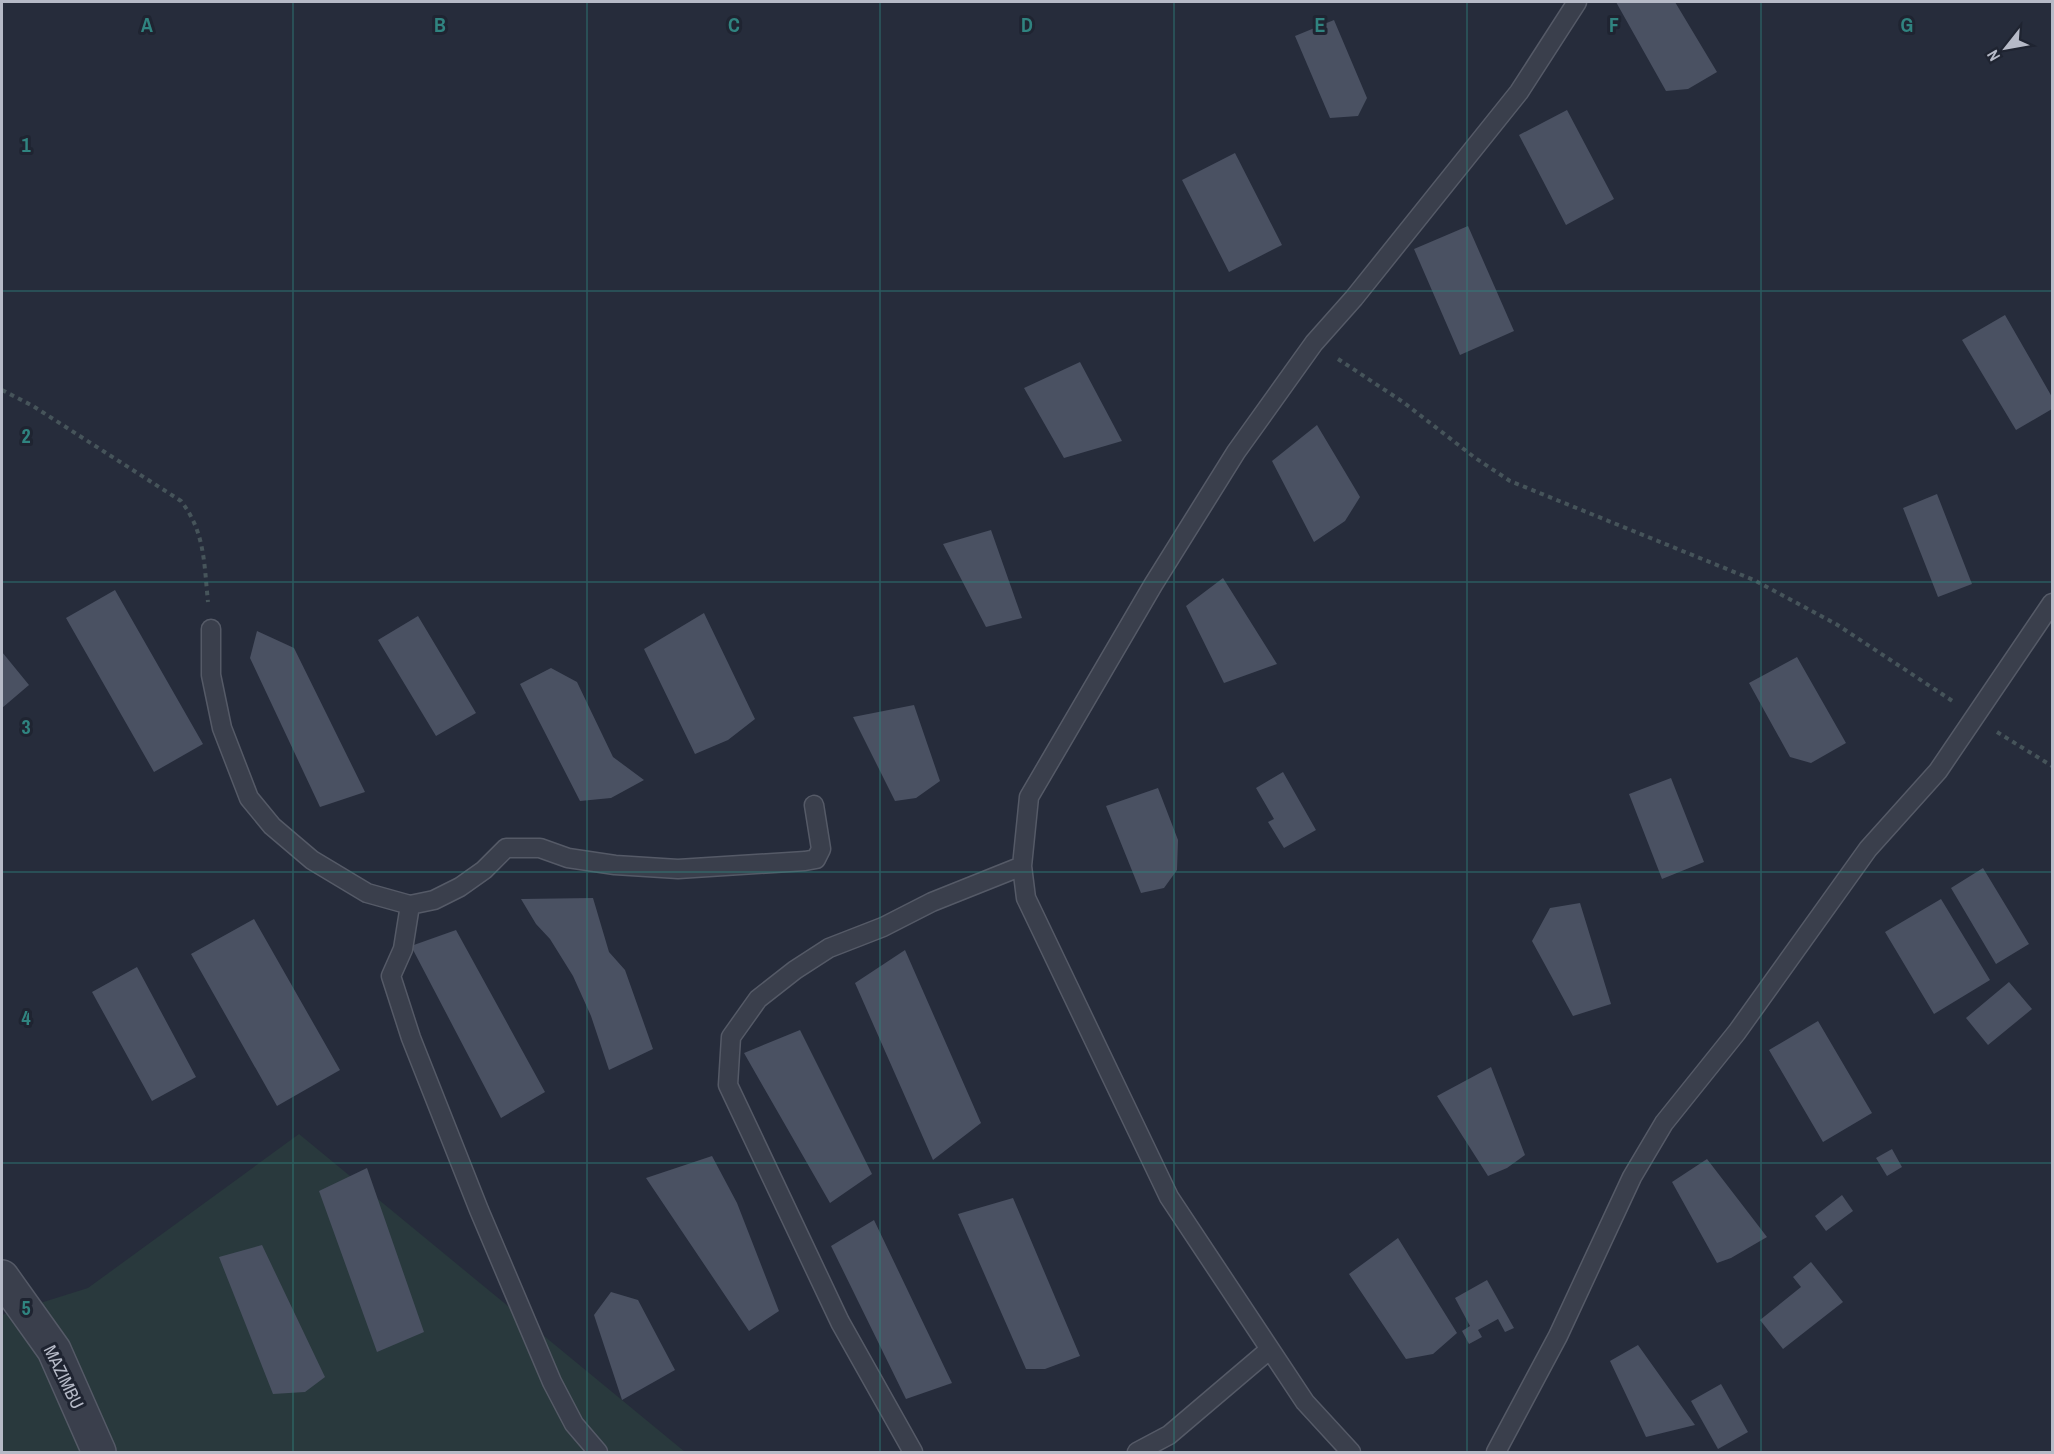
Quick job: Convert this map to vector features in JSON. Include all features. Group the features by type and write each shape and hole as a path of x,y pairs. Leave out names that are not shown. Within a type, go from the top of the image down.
{"street":[{"name":"MAZIMBU","path":"2,1277 54,1350 99,1452"}],"lane":[{"path":"1351,1452 1305,1402 1169,1197 1026,898 1022,866 1029,797 1153,585 1224,471 1314,343 1354,298 1519,92 1577,2"},
{"path":"1496,1452 1558,1336 1632,1177 1664,1123 1737,1032 1868,849 1938,771 2052,603"},
{"path":"211,629 211,675 217,707 222,728 249,798 272,826 312,860 367,893 410,905 434,900 484,870 506,848 540,848 568,858 615,865 678,868 816,859 821,849 814,805"},
{"path":"913,1452 840,1322 729,1085 731,1037 758,999 795,970 829,948 883,927 932,902 1022,866"},
{"path":"410,905 403,949 391,976 411,1038 479,1210 552,1382 574,1424 598,1452"},
{"path":"1137,1452 1169,1435 1269,1350"}],"path":[{"path":"1314,343 1403,402 1474,458 1510,481 1754,580 1836,624 2001,735 2052,766"},
{"path":"2,390 33,406 181,501 192,514 200,532 211,629"}],"shaded area":[{"path":"299,1134 685,1452 2,1452 2,1315 88,1288"}],"building":[{"path":"1616,2 1675,2 1717,72 1688,89 1666,91"},
{"path":"1334,20 1367,98 1358,116 1330,118 1295,36"},
{"path":"1567,110 1614,199 1566,225 1519,135"},
{"path":"1235,153 1282,245 1229,272 1182,180"},
{"path":"1468,226 1514,331 1460,355 1414,249"},
{"path":"2005,315 2052,397 2052,409 2016,430 1962,340"},
{"path":"1080,362 1122,441 1064,458 1024,388"},
{"path":"1317,425 1360,497 1345,521 1314,542 1272,461"},
{"path":"1937,494 1972,584 1938,597 1903,508"},
{"path":"991,530 1022,618 986,627 943,544"},
{"path":"1223,578 1277,664 1224,683 1186,606"},
{"path":"115,590 203,744 154,772 66,618"},
{"path":"704,613 755,719 728,740 695,754 644,649"},
{"path":"418,616 476,713 436,736 378,640"},
{"path":"257,631 294,648 365,792 320,807 250,658"},
{"path":"2,652 29,685 2,708"},
{"path":"1797,657 1846,743 1811,763 1790,757 1749,683"},
{"path":"551,668 577,682 613,757 644,780 611,798 580,801 520,684"},
{"path":"914,705 940,781 916,798 895,801 853,717"},
{"path":"1283,772 1316,830 1284,848 1268,822 1274,819 1256,788"},
{"path":"1671,778 1704,862 1662,879 1629,794"},
{"path":"1158,788 1178,840 1177,870 1164,888 1141,893 1106,806"},
{"path":"1983,868 2029,944 1996,964 1951,888"},
{"path":"593,898 609,952 625,970 653,1049 609,1070 591,1016 573,976 521,899"},
{"path":"1941,899 1990,980 1934,1014 1885,932"},
{"path":"1580,903 1611,1004 1573,1016 1532,941 1550,908"},
{"path":"254,919 340,1070 277,1106 191,954"},
{"path":"456,930 545,1092 501,1118 411,946"},
{"path":"905,950 981,1123 933,1160 855,983"},
{"path":"137,967 196,1077 152,1101 92,992"},
{"path":"2009,982 2032,1009 1988,1045 1966,1018"},
{"path":"1818,1021 1872,1113 1823,1142 1769,1050"},
{"path":"800,1030 872,1174 830,1203 744,1053"},
{"path":"1491,1067 1525,1155 1507,1168 1488,1176 1437,1096"},
{"path":"1892,1149 1902,1167 1887,1176 1876,1158"},
{"path":"712,1156 737,1203 779,1311 749,1331 646,1178"},
{"path":"1707,1159 1767,1237 1731,1258 1717,1263 1672,1182"},
{"path":"367,1168 424,1332 377,1352 319,1191"},
{"path":"1842,1195 1853,1211 1826,1231 1815,1216"},
{"path":"1013,1198 1080,1356 1045,1369 1026,1369 958,1214"},
{"path":"874,1220 952,1383 906,1399 831,1246"},
{"path":"1398,1238 1457,1333 1433,1354 1406,1359 1349,1274"},
{"path":"262,1245 325,1377 305,1392 273,1394 219,1257"},
{"path":"1811,1262 1843,1302 1783,1349 1760,1320 1801,1287 1793,1277"},
{"path":"1487,1280 1514,1328 1505,1332 1498,1319 1478,1330 1482,1337 1469,1344 1462,1331 1470,1326 1455,1298"},
{"path":"611,1292 638,1300 675,1370 622,1400 594,1315"},
{"path":"1638,1345 1695,1425 1646,1437 1610,1361"},
{"path":"1721,1384 1748,1432 1718,1449 1691,1401"}]}
